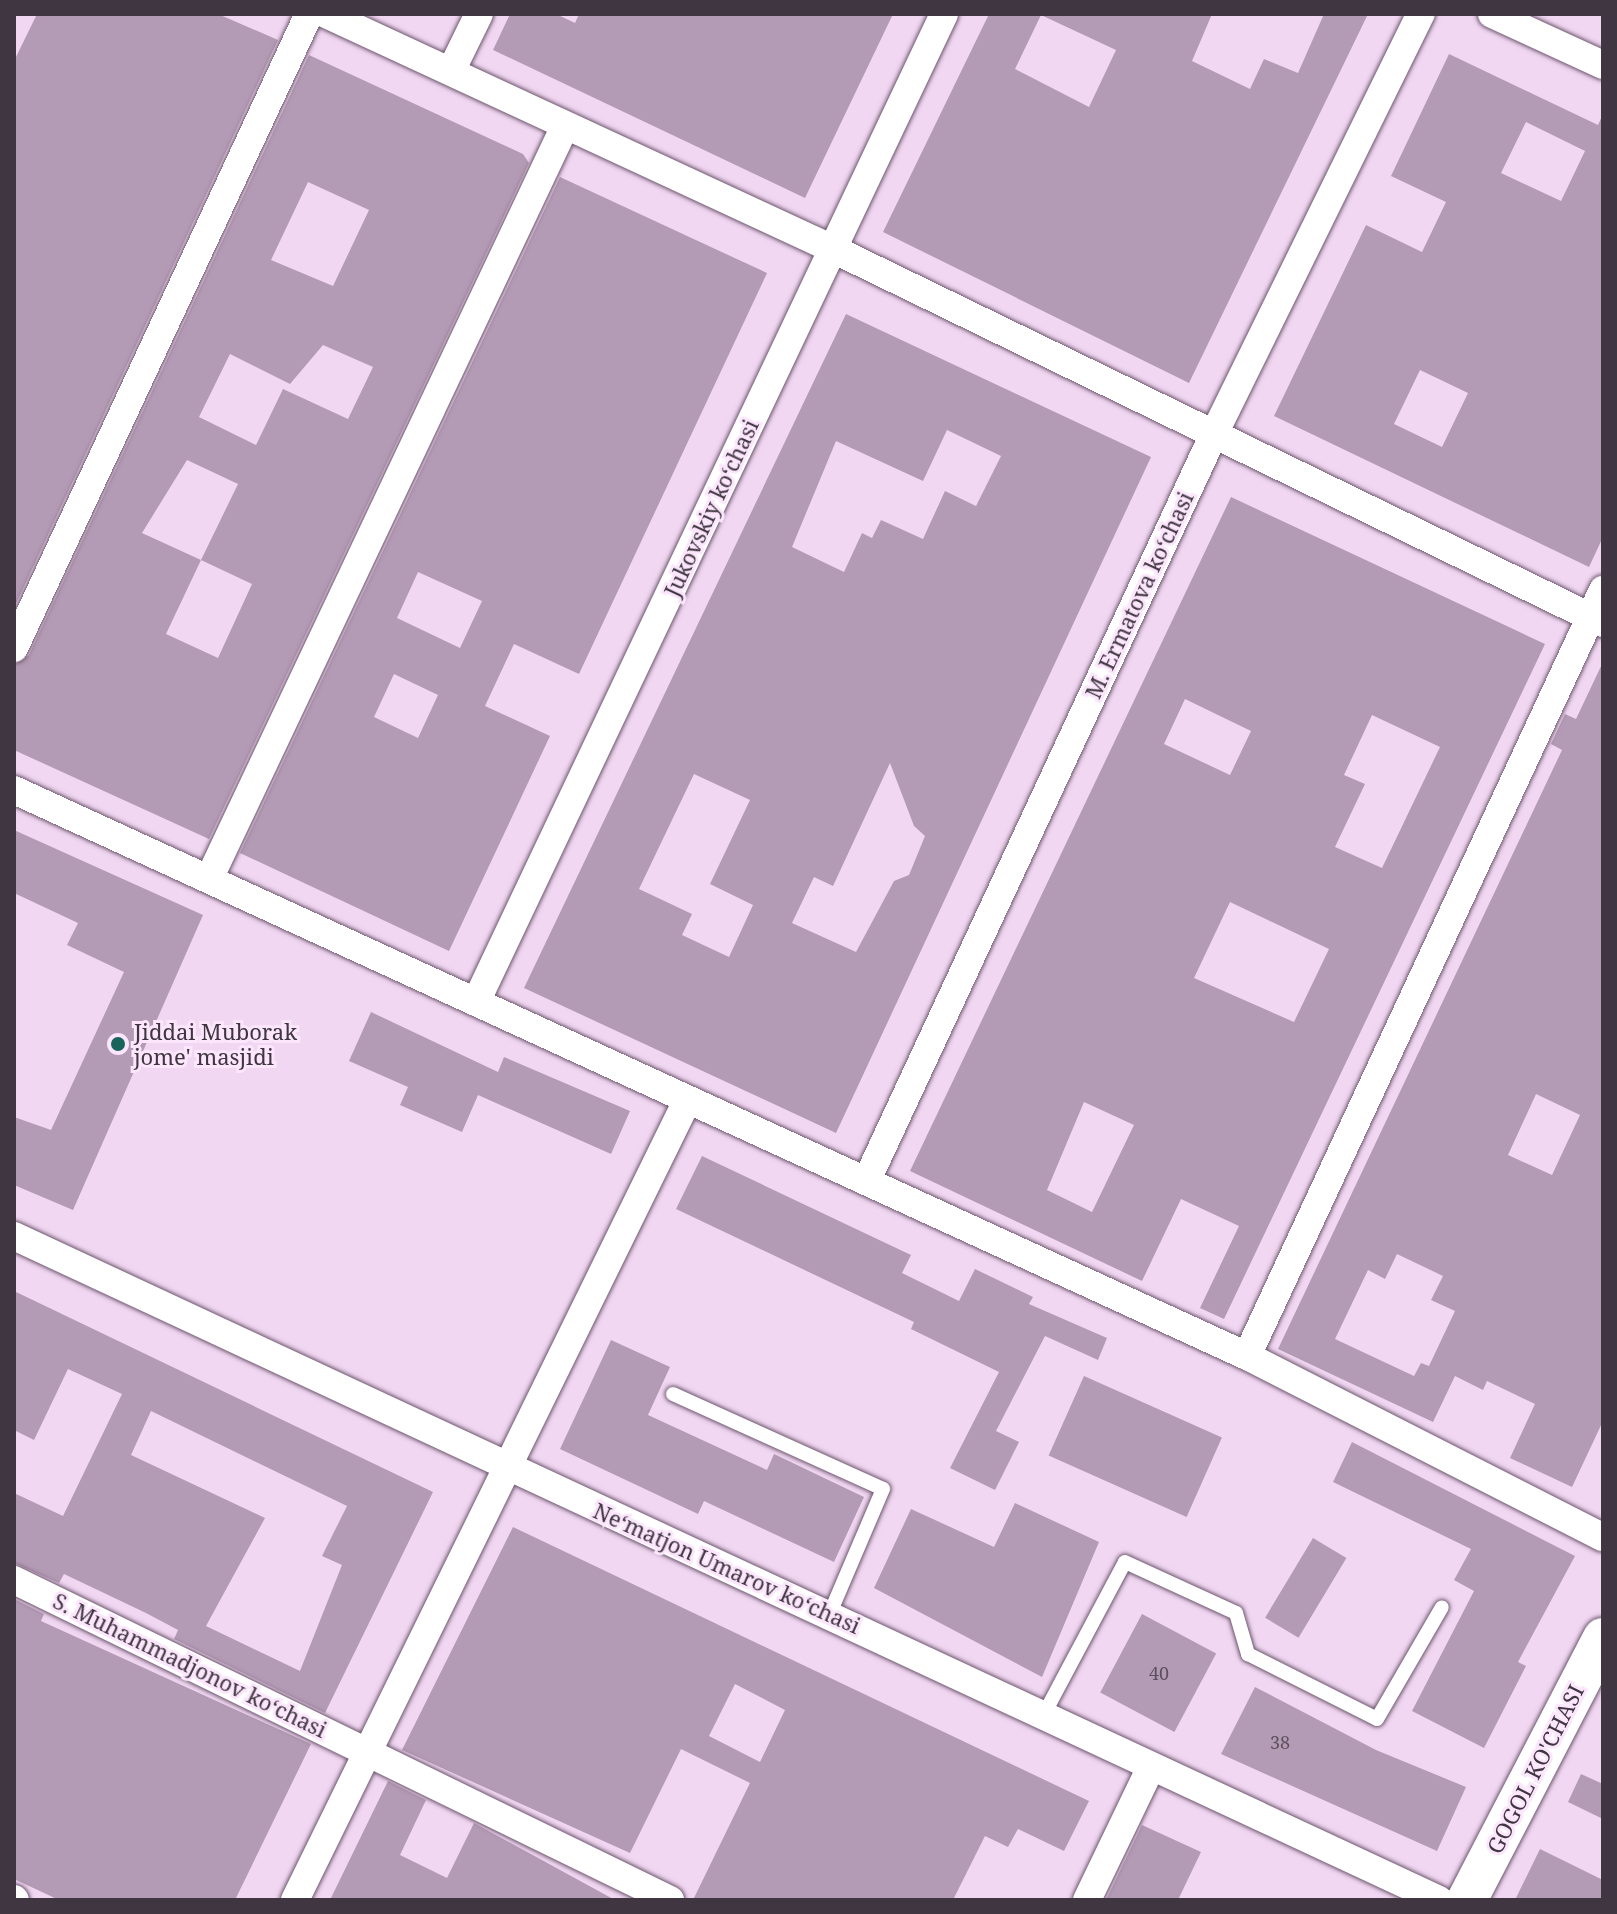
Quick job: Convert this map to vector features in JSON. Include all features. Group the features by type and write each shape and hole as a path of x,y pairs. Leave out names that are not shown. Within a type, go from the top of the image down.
{"main road":[{"name":"GOGOL KO'CHASI","path":"1467,1900 1603,1638"}],"street":[{"path":"14,648 309,14"},
{"path":"326,14 452,69 565,126 833,249 1212,438 1596,620"},
{"path":"452,69 479,14"},
{"name":"Jukovskiy koʻchasi","path":"476,1002 944,14"},
{"name":"M. Ermatova koʻchasi","path":"867,1180 1212,438 1421,14"},
{"path":"1492,14 1603,65"},
{"path":"209,879 565,126"},
{"path":"1247,1356 1596,620 1603,590"},
{"path":"14,790 1247,1356 1603,1537"},
{"path":"295,1900 502,1467 687,1101"},
{"name":"Neʻmatjon Umarov koʻchasi","path":"14,1236 502,1467 830,1613 1151,1767 1439,1900"},
{"name":"S. Muhammadjonov koʻchasi","path":"14,1580 366,1750 634,1892 670,1900"},
{"path":"1087,1900 1151,1767"}],"lane":[{"path":"673,1394 883,1489 830,1613"},
{"path":"1043,1716 1125,1562 1236,1613 1248,1654 1377,1719 1442,1607"}],"building":[{"path":"37,14 218,14 278,40 14,608 14,61"},
{"path":"510,14 556,14 575,23 579,14 893,14 805,198 493,50"},
{"path":"989,14 1212,14 1192,61 1250,89 1264,59 1298,73 1324,14 1368,14 1189,383 883,232","holes":["1041,15 1116,50 1089,107 1015,69"]},
{"path":"1449,54 1598,125 1603,114 1603,537 1589,567 1274,416 1366,225 1422,252 1446,202 1391,176","holes":["1526,122 1585,151 1561,201 1501,173","1420,370 1468,393 1442,447 1394,424"]},
{"path":"309,55 523,154 529,163 209,839 14,750 14,665 29,655","holes":["308,182 369,210 333,286 271,260","323,345 373,367 348,419 283,389 256,445 199,417 230,354 290,384","187,460 238,484 201,560 142,533","201,560 252,584 218,658 166,634"]},
{"path":"560,177 767,273 579,674 514,644 485,706 550,736 449,951 240,853","holes":["418,572 482,601 460,648 397,618","394,674 438,695 418,738 374,717"]},
{"path":"846,314 1151,457 836,1133 524,988","holes":["947,430 1001,456 976,506 945,491 923,539 881,520 872,538 862,533 844,572 792,547 836,441 923,481","890,763 914,826 925,836 909,875 894,881 856,952 792,923 814,877 833,886","694,774 750,800 710,884 753,905 729,957 682,935 692,914 639,889"]},
{"path":"1231,497 1545,644 1224,1319 1200,1308 1239,1226 1181,1199 1142,1281 910,1171","holes":["1185,699 1251,731 1230,775 1164,744","1372,715 1440,747 1382,868 1335,847 1365,784 1344,775","1230,902 1329,949 1294,1022 1194,978","1084,1102 1134,1125 1092,1212 1047,1190"]},
{"path":"1603,662 1603,1421 1572,1487 1510,1458 1535,1404 1487,1381 1483,1390 1455,1376 1433,1422 1278,1349 1562,750 1551,744 1565,714 1576,719","holes":["1536,1094 1580,1115 1552,1175 1508,1155","1397,1254 1443,1276 1431,1300 1455,1311 1429,1366 1421,1363 1414,1376 1335,1339 1368,1270 1385,1279"]},
{"name":"Jiddai Muborak jome' masjidi","path":"14,830 203,915 73,1210 14,1185 14,1117 51,1130 124,972 67,945 78,923 14,893"},
{"path":"371,1012 498,1072 504,1057 630,1111 611,1154 478,1095 462,1132 400,1105 408,1087 349,1061"},
{"path":"702,1156 911,1255 902,1273 959,1301 975,1269 1033,1297 1029,1304 1107,1338 1098,1360 1045,1336 996,1431 1019,1442 995,1490 950,1468 999,1372 911,1329 914,1322 676,1209"},
{"path":"14,1291 433,1492 325,1713 174,1639 178,1630 146,1613 64,1574 59,1583 14,1563 14,1493 63,1516 122,1394 68,1369 34,1440 14,1430","holes":["151,1411 347,1506 322,1556 342,1565 300,1671 206,1626 265,1518 131,1455"]},
{"path":"611,1340 670,1367 648,1415 767,1470 774,1454 864,1497 834,1562 704,1501 698,1514 560,1449"},
{"path":"1084,1376 1222,1437 1187,1517 1049,1455"},
{"path":"1352,1442 1575,1556 1518,1662 1526,1666 1484,1748 1412,1711 1474,1591 1454,1580 1471,1549 1333,1482"},
{"path":"1015,1503 1099,1542 1042,1677 874,1588 911,1509 994,1547"},
{"path":"513,1527 1089,1801 1064,1851 1018,1829 1008,1847 985,1836 953,1900 693,1900 750,1783 681,1749 630,1853 402,1750","holes":["735,1684 785,1710 760,1762 709,1736"]},
{"path":"1313,1538 1346,1558 1299,1638 1265,1618"},
{"path":"14,1599 44,1614 41,1621 311,1744 235,1900 59,1900 14,1879"},
{"path":"1142,1614 1216,1653 1174,1732 1100,1693"},
{"path":"1255,1687 1376,1750 1466,1787 1437,1851 1221,1754"},
{"path":"1581,1774 1603,1784 1603,1819 1568,1802"},
{"path":"388,1781 426,1800 400,1855 447,1878 474,1823 615,1900 330,1900"},
{"path":"1142,1825 1201,1852 1178,1900 1106,1900"},
{"path":"1540,1849 1603,1880 1603,1900 1515,1900"}],"place":[{"name":"Jiddai Muborak jome' masjidi","path":"118,1044"}]}
